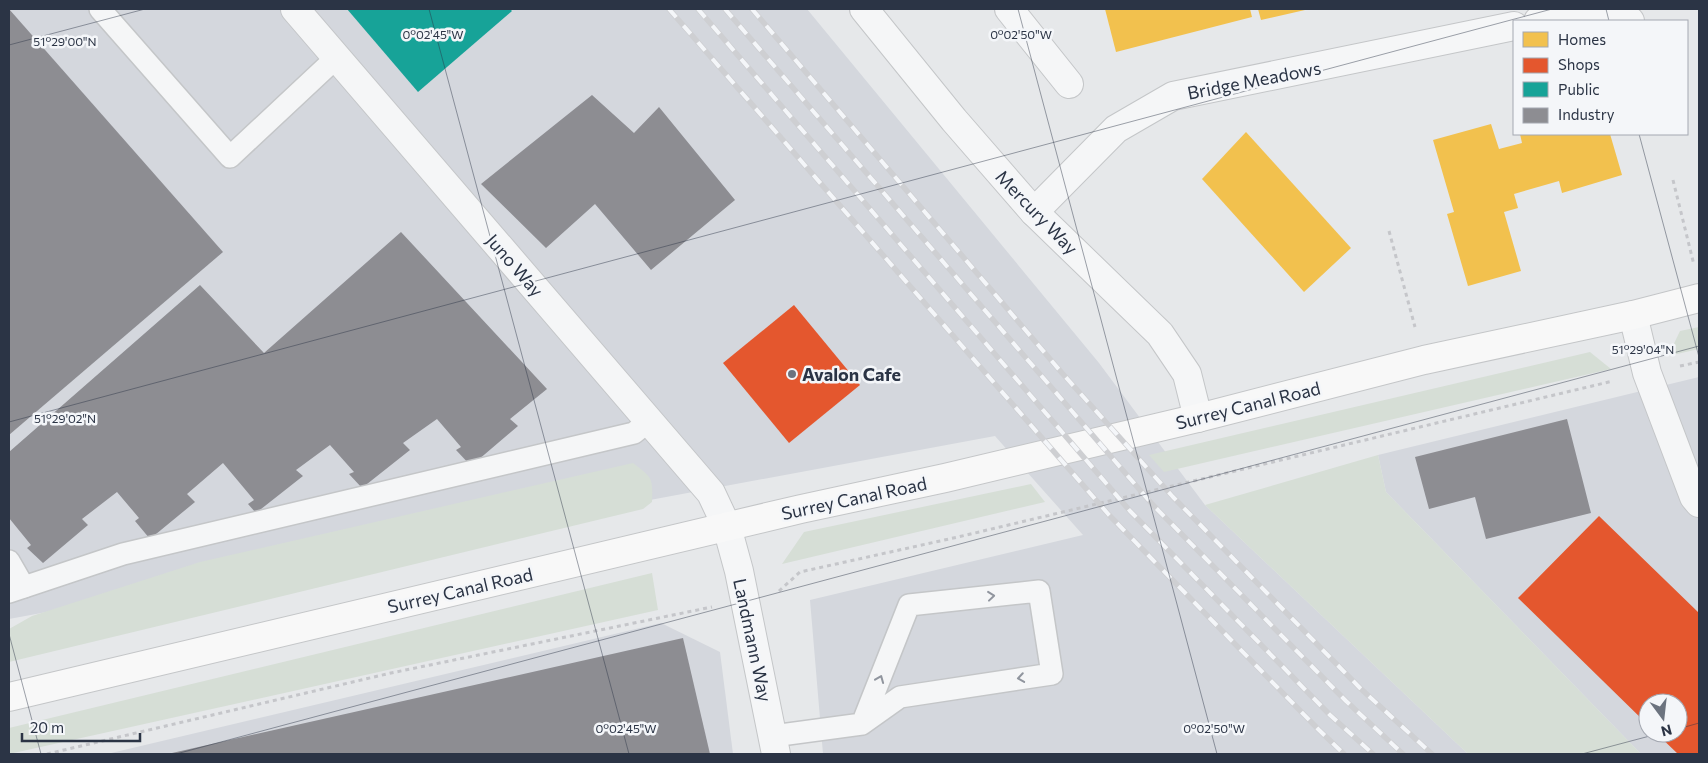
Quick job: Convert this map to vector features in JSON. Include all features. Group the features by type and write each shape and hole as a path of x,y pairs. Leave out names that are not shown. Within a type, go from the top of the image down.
{"street":[{"name":"Juno Way","path":"295,9 711,493 727,527"},
{"name":"Mercury Way","path":"864,9 954,120 1034,212 1160,334 1188,374 1198,418"},
{"path":"1009,9 1069,84"},
{"path":"1543,20 1601,9 1628,20"},
{"name":"Bridge Meadows","path":"1034,212 1116,129 1174,96 1513,26"},
{"name":"Surrey Canal Road","path":"9,696 727,527 954,476 1198,418 1424,360 1633,315 1699,298"},
{"path":"1633,315 1647,373 1694,497 1699,503"},
{"name":"Landmann Way","path":"727,527 739,571 775,745"}],"lane":[{"path":"100,9 230,158 337,57"},
{"path":"9,561 17,590 123,554 634,433 650,420"},
{"path":"775,745 862,724 900,697 1052,674 1039,591 909,605 862,724"}],"path":[{"path":"1673,180 1694,268"},
{"path":"1389,232 1424,360"},
{"path":"776,592 780,591 800,572 968,535 1699,362"},
{"path":"47,754 391,673 715,606"}],"shaded area":[{"path":"9,9 807,9 1099,363 1205,505 1468,754 823,754 810,600 1083,535 995,436 9,619"},
{"path":"1699,327 1699,349 1668,356 1680,331"},
{"path":"1590,352 1611,369 1164,472 1149,455"},
{"path":"1699,377 1699,754 1641,754 1386,492 1378,455"},
{"path":"1378,455 1386,492 1641,754 1468,754 1205,505"},
{"path":"633,463 648,475 652,487 652,502 643,509 9,662 9,629 32,616 200,562"},
{"path":"1031,484 1045,502 782,564 804,532"},
{"path":"652,573 658,610 9,754 9,728"},
{"path":"661,623 720,652 733,754 107,754"}],"building: Homes":[{"path":"1105,9 1250,9 1252,17 1116,52"},
{"path":"1258,9 1305,9 1305,10 1261,20"},
{"path":"1491,124 1499,149 1522,143 1520,135 1610,135 1622,175 1562,193 1559,181 1514,194 1518,208 1504,212 1521,271 1468,286 1447,214 1454,212 1433,140"},
{"path":"1246,132 1351,248 1304,292 1202,179"}],"building: Shops":[{"name":"Avalon Cafe","path":"794,305 860,385 789,443 723,363"},
{"path":"1599,516 1699,613 1699,754 1678,754 1666,743 1688,743 1688,693 1638,693 1638,715 1518,598"}],"building: Public":[{"path":"347,9 510,9 512,11 418,92"}],"building: Industry":[{"path":"9,9 223,252 9,435"},
{"path":"592,95 634,133 659,107 735,200 651,270 595,204 546,248 481,184"},
{"path":"401,232 547,389 510,419 518,426 471,466 456,450 461,447 437,419 403,443 410,450 362,488 349,474 354,472 330,445 296,470 303,476 256,513 248,504 254,500 223,463 187,494 195,502 150,539 135,521 139,518 117,492 82,519 88,525 43,563 27,548 31,545 9,518 9,452 200,285 264,353"},
{"path":"1567,419 1591,513 1486,539 1475,497 1429,509 1415,457"},
{"path":"683,638 710,754 172,754 172,753"}],"railway":[{"path":"669,9 1109,515 1344,754"},
{"path":"698,9 1130,511 1330,715 1373,754"},
{"path":"725,9 1152,504 1346,701 1403,754"},
{"path":"752,9 1062,373 1173,497 1360,688 1432,754"}],"place":[{"name":"Avalon Cafe","path":"792,374"}]}
